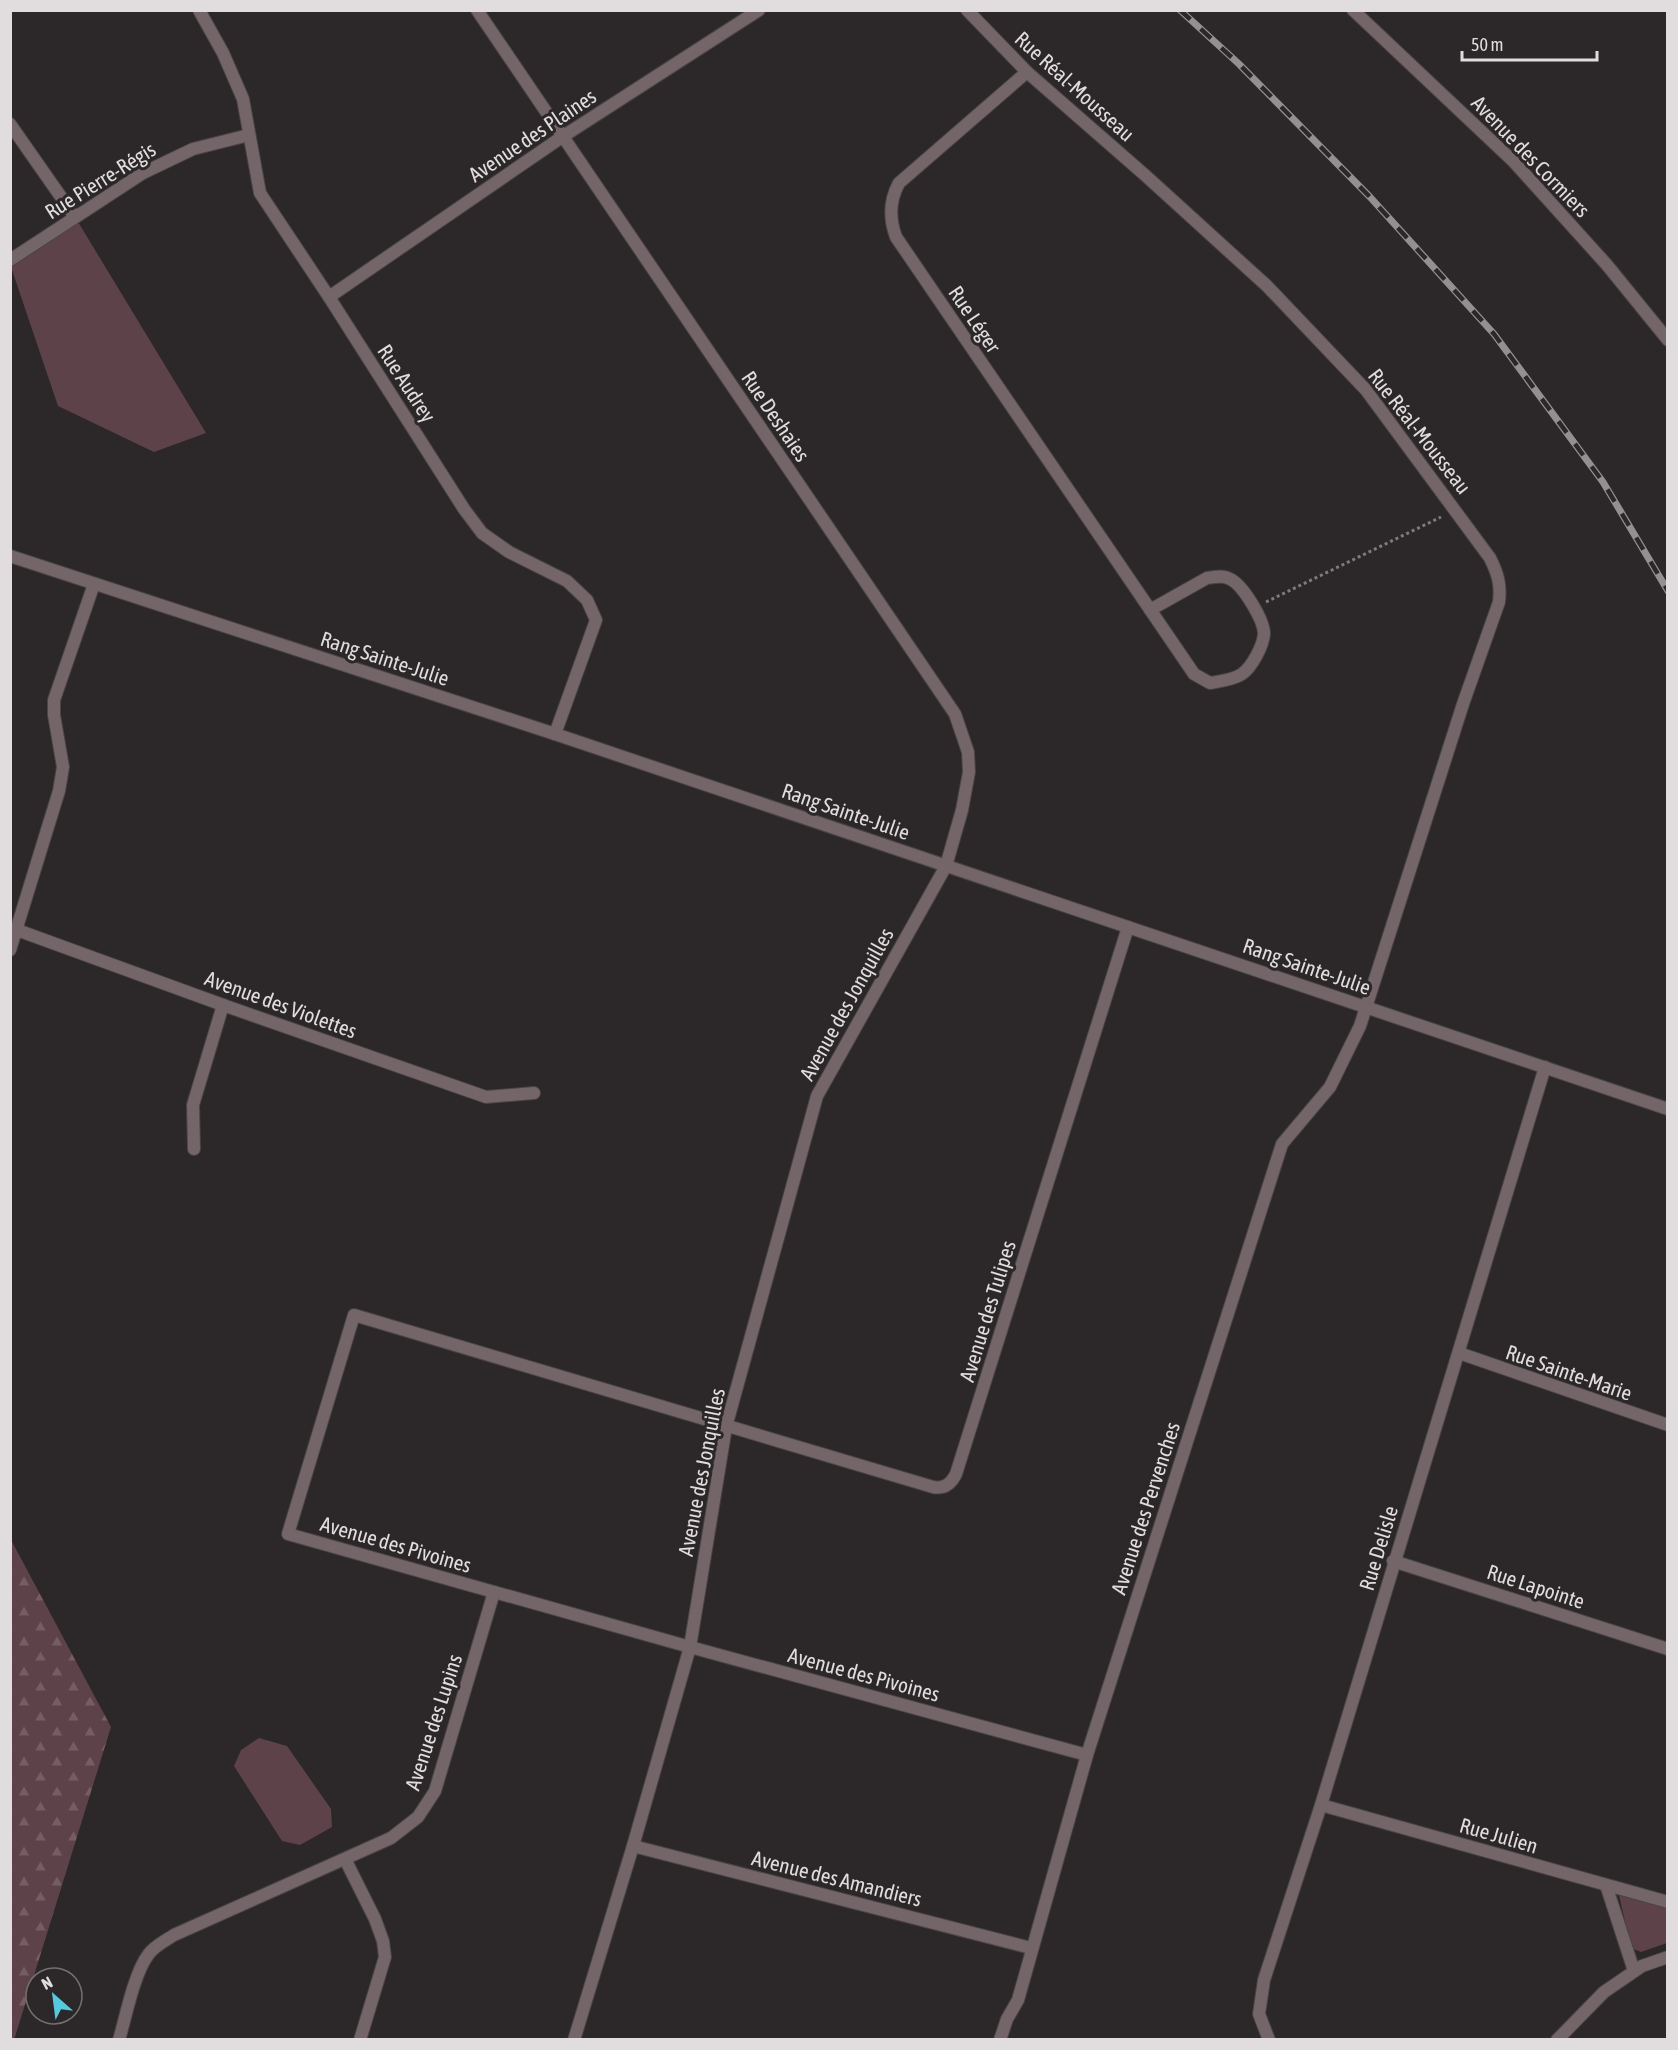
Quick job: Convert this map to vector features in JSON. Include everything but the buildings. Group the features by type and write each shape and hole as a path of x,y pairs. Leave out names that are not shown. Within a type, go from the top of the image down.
{"street":[{"name":"Rue Audrey","path":"199,10 223,52 243,99 260,193 465,509 482,533 509,552 567,581 587,600 596,620 555,734"},
{"name":"Rue Deshaies","path":"477,10 955,714 968,752 969,772 962,810 946,866"},
{"name":"Rue Réal-Mousseau","path":"967,10 1027,72 1267,286 1366,390 1456,509 1497,572 1501,586 1499,602 1463,704 1367,1007"},
{"name":"Avenue des Cormiers","path":"1353,10 1514,162 1607,265 1668,340"},
{"name":"Avenue des Plaines","path":"329,297 562,137 759,11"},
{"name":"Rue Léger","path":"1027,72 899,183 893,193 890,210 891,224 896,237 1150,610 1194,674 1210,683 1240,675 1252,664 1264,636 1262,623 1254,608 1231,579 1217,576 1207,579 1150,610"},
{"path":"10,124 75,217"},
{"name":"Rue Pierre-Régis","path":"10,260 143,173 193,149 249,135"},
{"name":"Rang Sainte-Julie","path":"10,556 555,734 1668,1109"},
{"path":"10,950 61,779 63,767 54,715 54,700 94,584"},
{"name":"Avenue des Jonquilles","path":"574,2040 690,1647 726,1427 817,1096 946,866"},
{"name":"Avenue des Tulipes","path":"726,1427 933,1487 941,1487 952,1481 1128,927"},
{"name":"Avenue des Violettes","path":"17,930 486,1097 534,1093"},
{"path":"194,1149 192,1105 223,1005"},
{"name":"Avenue des Pervenches","path":"1000,2040 1007,2019 1018,2000 1087,1755 1282,1144 1330,1087 1367,1007"},
{"name":"Rue Delisle","path":"1269,2040 1259,2014 1264,1980 1321,1805 1545,1067"},
{"name":"Avenue des Pivoines","path":"726,1427 354,1315 288,1533 690,1647 1087,1755"},
{"name":"Rue Sainte-Marie","path":"1459,1353 1668,1425"},
{"name":"Rue Lapointe","path":"1394,1561 1668,1648"},
{"name":"Avenue des Lupins","path":"119,2040 141,1968 148,1954 158,1944 391,1838 418,1817 435,1791 494,1592"},
{"name":"Rue Julien","path":"1321,1805 1668,1902"},
{"name":"Avenue des Amandiers","path":"633,1846 1031,1948"},
{"path":"345,1858 375,1919 383,1941 385,1957 360,2040"},
{"path":"1606,1885 1635,1971"},
{"path":"1561,2037 1604,1992 1642,1966 1668,1957"}],"path":[{"path":"1254,608 1456,509"}],"green space":[{"path":"75,217 206,433 154,452 58,406 10,260"},
{"path":"10,1538 111,1727 37,1966 24,1966 24,2008 14,2040 10,2039"},
{"path":"259,1738 287,1746 331,1809 332,1827 300,1845 282,1841 234,1766 241,1750"},
{"path":"1619,1895 1667,1903 1667,1943 1641,1952 1631,1948"}],"railway":[{"path":"1180,10 1239,64 1370,197 1494,334 1603,482 1668,591"}]}
